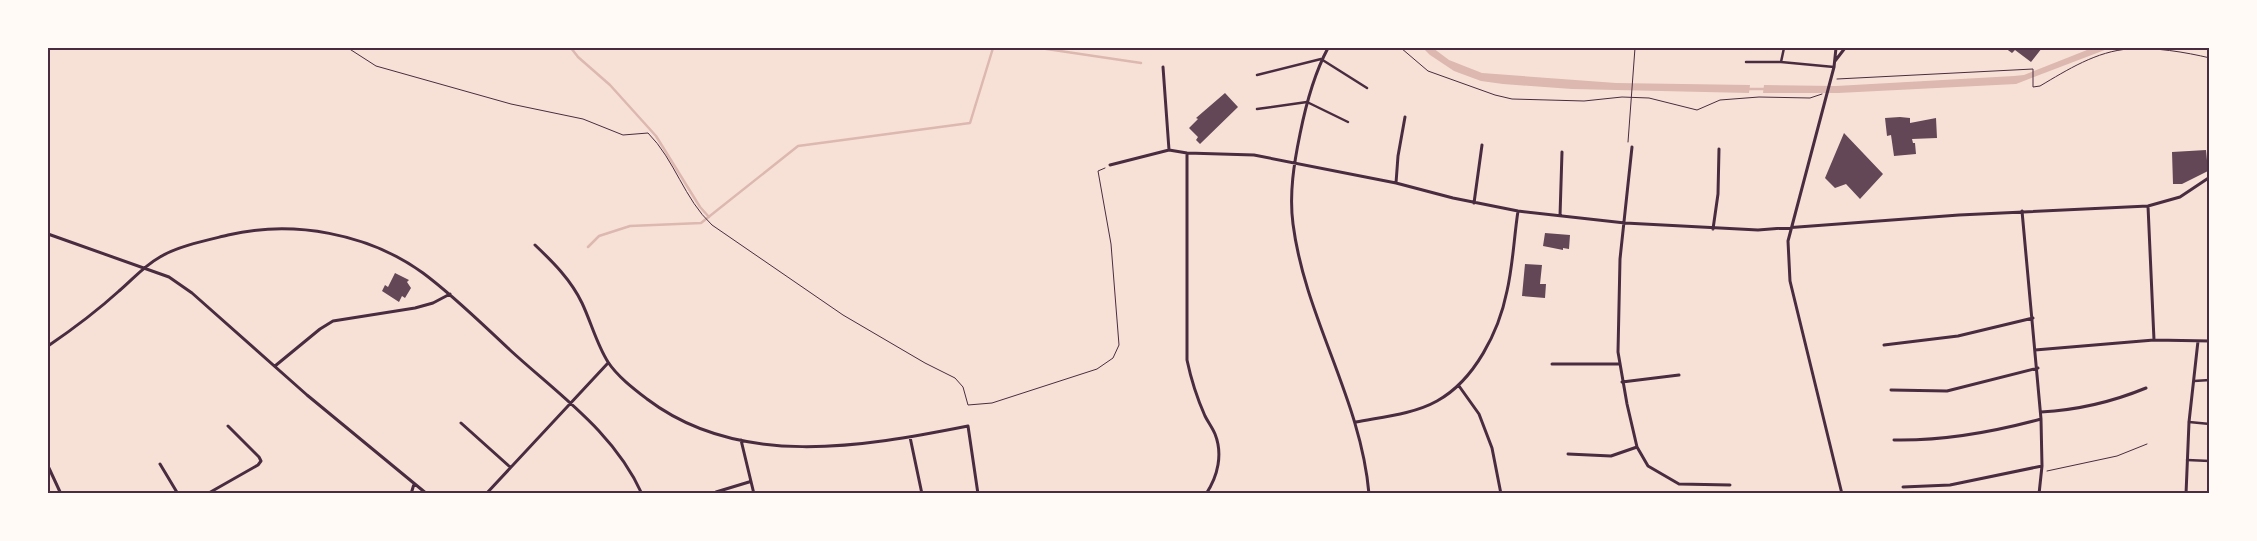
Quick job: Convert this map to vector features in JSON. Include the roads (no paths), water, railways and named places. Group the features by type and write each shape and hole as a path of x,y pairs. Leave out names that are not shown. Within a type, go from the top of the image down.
{"street":[{"path":"1328,48 1322,59 1307,102 1292,186 1293,222 1299,260 1326,343 1356,422 1369,494"},
{"path":"1781,62 1784,48"},
{"path":"1836,48 1834,67 1791,227 1788,250 1789,275 1842,494"},
{"path":"1835,62 1845,48"},
{"path":"1257,75 1322,59 1367,88"},
{"path":"1746,62 1781,62 1834,67"},
{"path":"1163,67 1169,150"},
{"path":"1257,109 1307,102 1348,122"},
{"path":"1396,183 1398,156 1405,117"},
{"path":"1474,203 1482,145"},
{"path":"1632,147 1618,295 1622,382 1638,448 1648,466 1680,484 1730,485"},
{"path":"1713,229 1718,194 1719,149"},
{"path":"1110,165 1169,150 1187,153 1254,155 1396,183 1474,203 1518,211 1625,223 1758,230 2022,211 2148,206 2180,197 2210,177"},
{"path":"1560,216 1562,152"},
{"path":"1187,153 1187,360 1191,379 1205,416 1215,433 1219,451 1214,482 1206,494"},
{"path":"2148,206 2154,340"},
{"path":"1356,422 1389,416 1430,404 1459,386 1483,352 1498,322 1508,291 1518,211"},
{"path":"2022,211 2041,412 2042,466 2039,494"},
{"path":"48,346 101,306 144,266 162,255 235,233 270,228 332,234 391,253 421,272 450,294 570,403 612,444 635,477 642,494"},
{"path":"48,234 144,266 169,277 192,293 275,366 427,494"},
{"path":"535,245 558,267 581,301 608,363 626,381 667,414 702,430 741,440 781,447 821,447 910,437 968,426 978,494"},
{"path":"275,366 320,328 333,321 415,308 433,303 450,294"},
{"path":"1884,345 1958,336 2033,318"},
{"path":"2035,350 2154,340 2210,340"},
{"path":"2186,494 2189,422 2198,341"},
{"path":"486,494 608,363"},
{"path":"1552,364 1620,364"},
{"path":"1891,390 1947,391 2038,368"},
{"path":"1622,382 1679,376"},
{"path":"2193,381 2210,380"},
{"path":"1459,386 1479,414 1492,448 1501,494"},
{"path":"2041,412 2118,400 2146,388"},
{"path":"1894,440 1920,440 1970,435 2041,419"},
{"path":"2189,422 2210,424"},
{"path":"461,423 510,467"},
{"path":"207,494 261,462 259,457 228,426"},
{"path":"910,437 922,494"},
{"path":"741,440 754,494"},
{"path":"1568,454 1611,456 1638,448"},
{"path":"2187,460 2210,462"},
{"path":"160,464 178,494"},
{"path":"48,466 61,494"},
{"path":"1903,487 1950,485 2042,466"},
{"path":"716,492 750,482"},
{"path":"412,494 414,484"}],"waterway":[{"path":"571,48 578,57 610,85 656,136 700,207 709,217"},
{"path":"588,247 599,236 630,226 701,223 798,146 970,123 993,48"},
{"path":"1040,48 1141,63"},
{"path":"1747,89 1766,89"}]}
